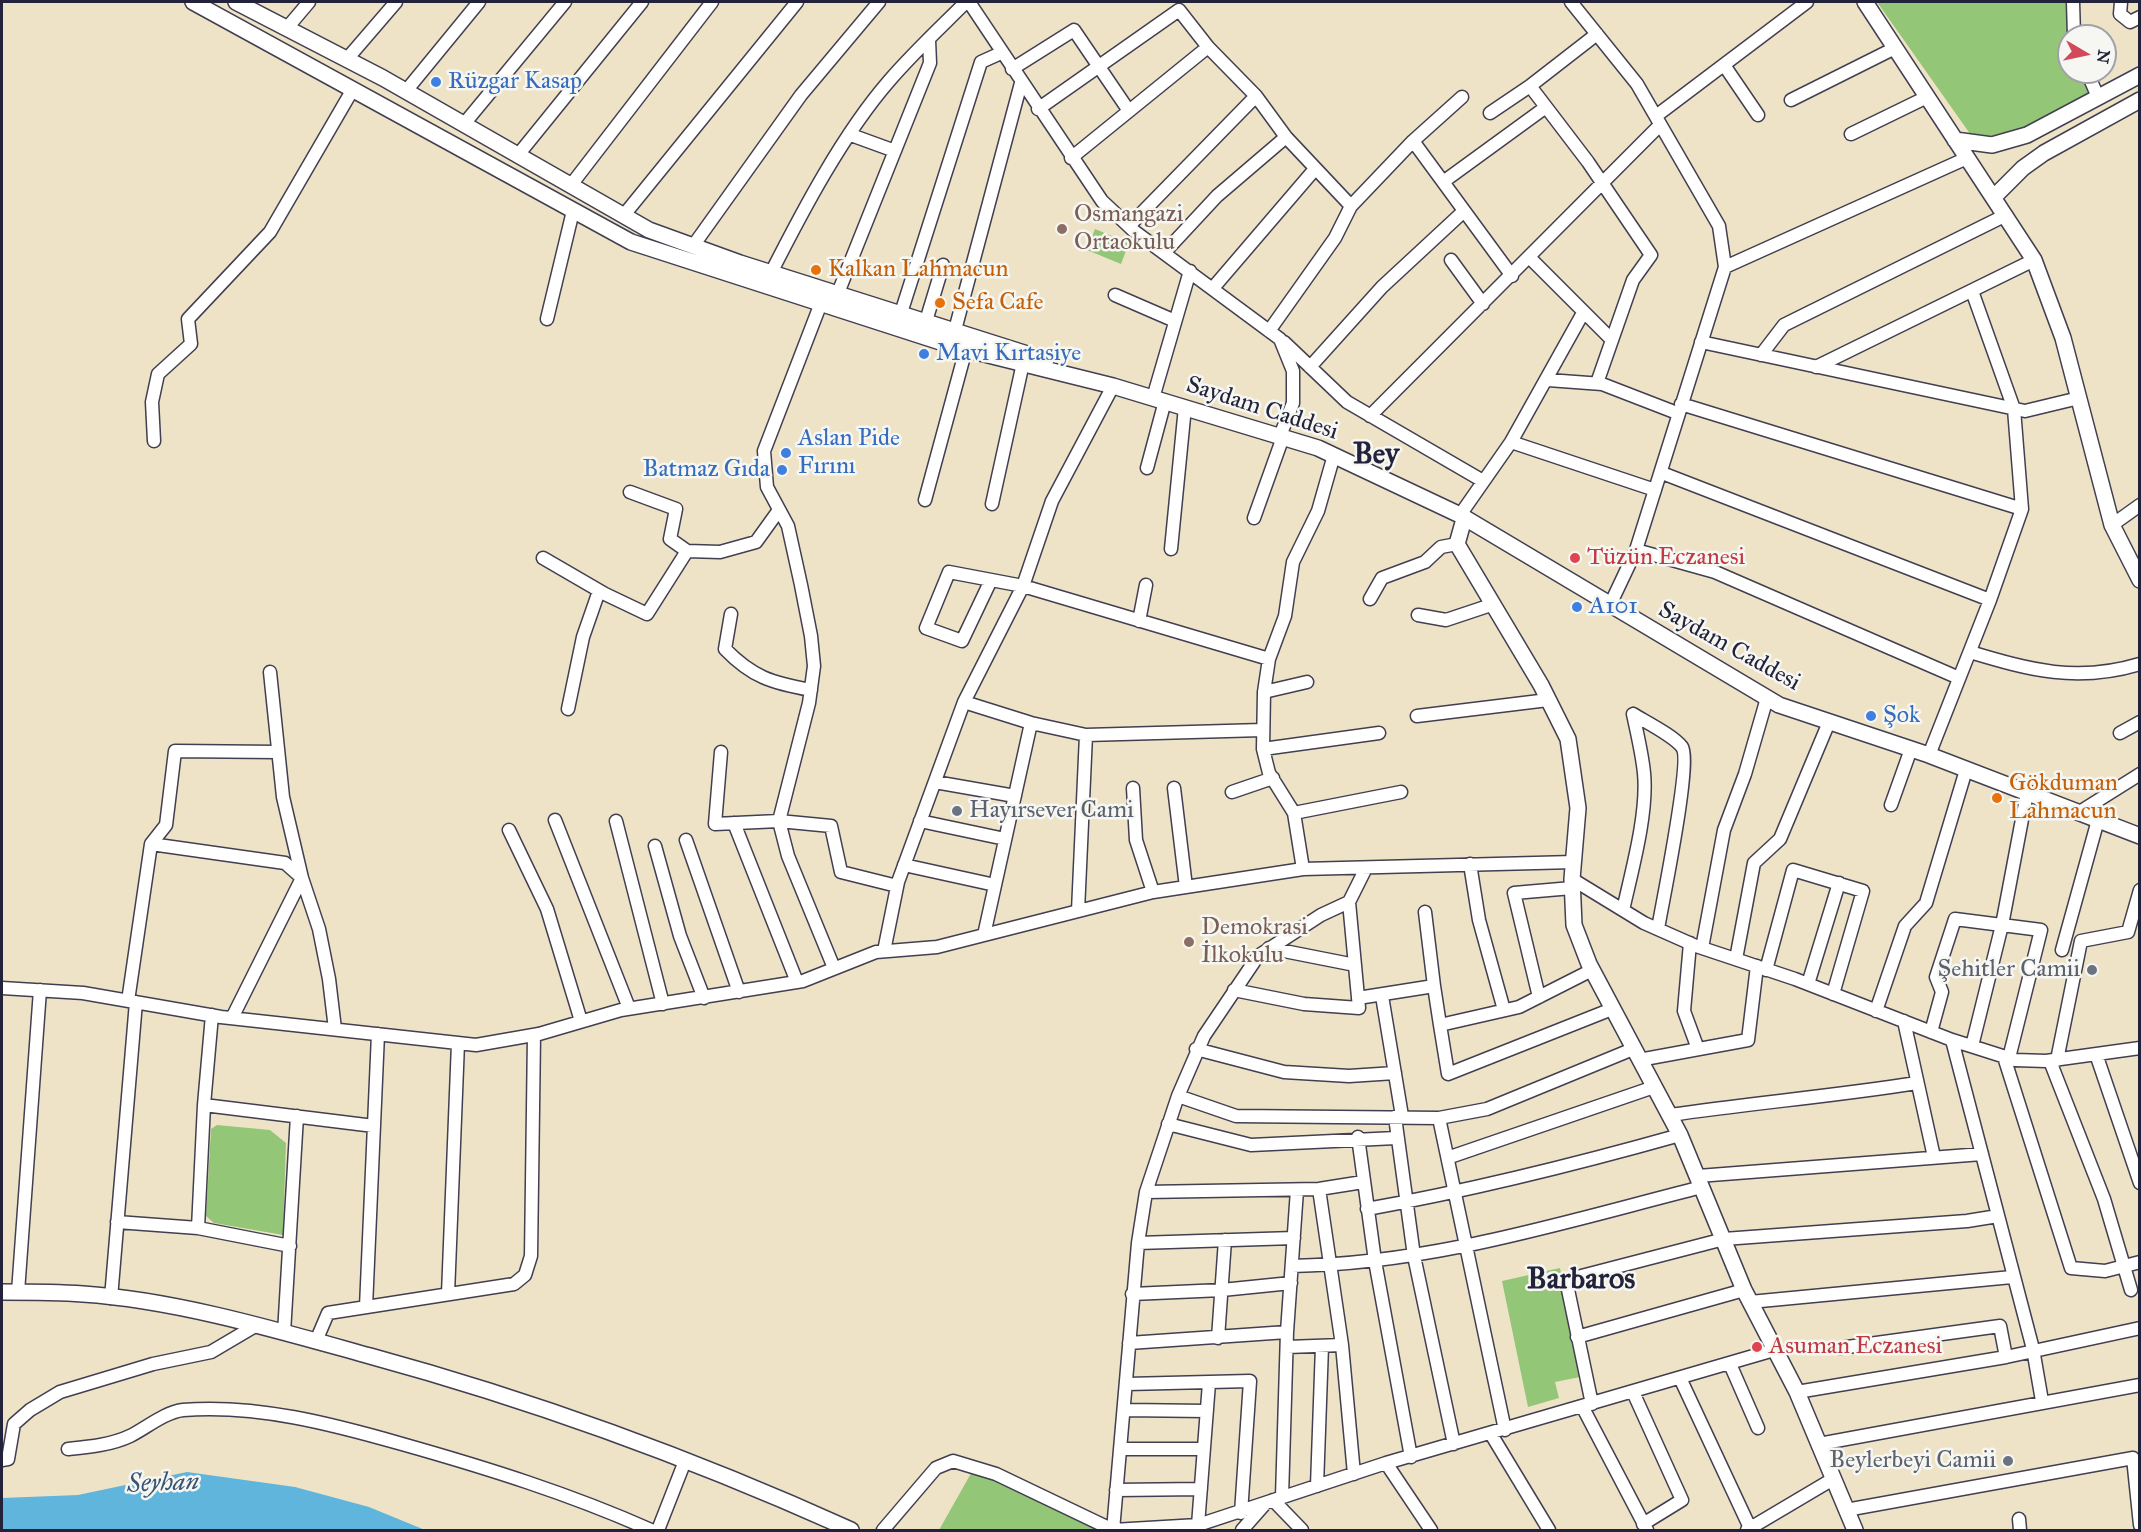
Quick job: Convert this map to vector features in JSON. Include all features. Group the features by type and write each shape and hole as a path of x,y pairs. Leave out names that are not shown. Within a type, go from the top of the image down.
{"main road":[{"path":"193,2 631,242 966,349 1113,386"},
{"path":"236,2 406,91 649,230 771,273 1012,347 1113,386"},
{"path":"1865,2 2034,260 2063,338 2112,525 2139,580"},
{"path":"1955,140 1992,145 2018,137 2139,75"},
{"path":"1994,197 2023,168 2044,153 2139,100"},
{"name":"Saydam Caddesi","path":"1113,386 1334,455 1462,517 1779,705 1929,755 2139,836"},
{"path":"1462,517 1457,544 1494,604 1568,739 1578,808 1572,883 1574,925 1592,970 1680,1135 1747,1296 1797,1392 1855,1530"},
{"path":"2,1292 84,1294 172,1307 316,1341 454,1379 633,1440 851,1530"}],"street":[{"path":"287,28 309,2"},
{"path":"347,59 396,2"},
{"path":"406,91 479,2"},
{"path":"464,124 565,2"},
{"path":"518,155 642,2"},
{"path":"571,185 712,2"},
{"path":"693,246 801,95 879,2"},
{"path":"771,273 799,220 851,135 888,81 967,2 1071,158 1102,201 1128,226 1280,339 1347,402 1484,481"},
{"path":"1571,2 1636,84 1658,121 1719,226 1725,267 1679,408 1662,473 1635,550 1610,605"},
{"path":"1370,416 1603,184 1658,121 1724,64 1807,2"},
{"path":"2073,2 2074,24"},
{"path":"2121,2 2120,14 2130,22 2139,17"},
{"path":"624,215 791,4"},
{"path":"1038,109 1179,10 1208,47 1256,96 1286,137 1351,206"},
{"path":"1011,69 1074,30 1129,111"},
{"path":"1490,113 1530,86 1597,34"},
{"path":"838,293 930,63 929,40"},
{"path":"1071,158 1208,47"},
{"path":"1791,100 1895,48"},
{"path":"902,313 981,62 1001,53"},
{"path":"1724,64 1758,116"},
{"path":"955,330 1021,83"},
{"path":"2092,84 2098,97"},
{"path":"1530,86 1603,184 1651,255 1633,280 1597,383"},
{"path":"154,441 152,402 158,374 191,344 188,319 270,232 353,89"},
{"path":"1128,226 1256,96"},
{"path":"1269,331 1335,238 1351,206 1413,141 1462,97"},
{"path":"1851,134 1927,97"},
{"path":"1443,182 1546,107"},
{"path":"851,135 896,151"},
{"path":"1164,253 1217,196 1286,137"},
{"path":"1413,141 1512,276"},
{"path":"1725,267 1967,158"},
{"path":"1213,288 1315,169"},
{"path":"547,319 573,211"},
{"path":"1310,367 1382,287 1464,211"},
{"path":"1761,355 1784,325 2006,215"},
{"path":"1530,258 1612,340"},
{"path":"1451,260 1484,304"},
{"path":"1816,367 2034,260"},
{"path":"926,321 943,265"},
{"path":"1146,468 1175,321 1190,271"},
{"path":"1929,755 1990,600 2022,509 2014,409 1972,291"},
{"path":"1115,295 1175,321"},
{"path":"821,303 764,451 767,487 788,526 811,636 814,666 811,690 779,820 788,856 834,968"},
{"path":"1462,517 1548,380 1583,313"},
{"path":"1254,518 1293,403 1293,371 1280,339"},
{"path":"1701,342 2025,411 2079,398"},
{"path":"925,500 966,349"},
{"path":"992,504 1023,363"},
{"path":"1548,380 1597,383 2022,509"},
{"path":"884,951 897,886 964,702 1023,586 1052,501 1113,386"},
{"path":"1171,549 1185,407"},
{"path":"1511,442 1655,490"},
{"path":"1303,869 1294,813 1273,778 1263,749 1264,692 1269,659 1285,616 1293,562 1318,511 1334,455"},
{"path":"1662,473 1990,600"},
{"path":"630,492 676,509 670,539 687,550 720,552 756,542 779,510"},
{"path":"2112,525 2139,505"},
{"path":"1370,599 1382,578 1425,562 1441,547 1457,544"},
{"path":"543,558 599,591 647,614 687,550"},
{"path":"1635,550 1715,572 1959,678"},
{"path":"991,580 962,641 926,628 949,572 1023,586 1269,659"},
{"path":"1139,621 1146,585"},
{"path":"568,709 583,637 599,591"},
{"path":"1418,615 1446,620 1494,604"},
{"path":"731,614 725,649 744,669 780,684 811,690"},
{"path":"1970,652 2032,671 2110,672 2139,664"},
{"path":"270,672 283,797 302,878 319,929 329,979 335,1029"},
{"path":"1264,692 1307,682"},
{"path":"1698,1049 1684,1011 1696,945 1724,830 1745,774 1767,698"},
{"path":"1417,716 1548,700"},
{"path":"964,702 1031,723 1086,735 1262,730"},
{"path":"1623,910 1635,858 1644,790 1644,773 1633,714 1678,744 1684,752 1683,784 1658,929"},
{"path":"1736,959 1754,863 1780,839 1829,722"},
{"path":"2120,733 2139,722"},
{"path":"984,935 1031,723"},
{"path":"1263,749 1379,733"},
{"path":"1078,910 1086,735"},
{"path":"1891,805 1911,749"},
{"path":"111,1298 132,1001 151,844 166,825 175,750 277,752"},
{"path":"721,752 715,824 779,820 831,826 841,872 897,886"},
{"path":"1876,1011 1905,926 1926,903 1966,770"},
{"path":"2078,813 2139,774"},
{"path":"1232,792 1273,778"},
{"path":"935,782 1015,796"},
{"path":"1133,788 1136,840 1153,892"},
{"path":"1174,788 1186,887"},
{"path":"1294,813 1401,792"},
{"path":"1972,1046 2001,925 2027,793"},
{"path":"555,820 629,1008"},
{"path":"2062,950 2098,820"},
{"path":"616,821 663,1004"},
{"path":"920,821 1005,839"},
{"path":"734,823 797,982"},
{"path":"509,830 547,909 581,1021"},
{"path":"686,840 739,992"},
{"path":"151,844 285,863 302,878"},
{"path":"655,846 680,936 704,998"},
{"path":"2,988 83,993 232,1018 476,1045 534,1035 629,1008 797,982 884,951 937,947 1153,892 1303,869 1574,862"},
{"path":"1470,864 1479,920 1504,1010"},
{"path":"904,865 995,885"},
{"path":"1234,990 1304,1004 1359,1008 1349,902 1365,868"},
{"path":"1178,1096 1236,1116 1439,1118 1487,1109 1636,1054 1698,1049 1748,1040 1762,968 1794,870 1863,891 1833,994"},
{"path":"232,1018 302,878"},
{"path":"1539,997 1515,893 1572,883 1658,929 1696,945 1808,984 1952,1040 2006,1057 2054,1060 2139,1048"},
{"path":"1808,984 1839,884"},
{"path":"2131,1290 2104,1199 2054,1060 2081,941 2128,932 2139,890"},
{"path":"1113,1530 1138,1243 1146,1192 1178,1096 1196,1049 1258,956 1321,915 1349,902"},
{"path":"1425,912 1448,1074 1612,1009"},
{"path":"1931,1032 1942,992 1936,977 1955,919 2041,930 2006,1057 2071,1268 2105,1271 2139,1262"},
{"path":"1269,948 1355,965"},
{"path":"1440,1025 1504,1010 1539,997 1592,970"},
{"path":"1358,998 1434,986"},
{"path":"18,1292 40,990"},
{"path":"1382,996 1395,1073 1399,1117 1396,1138 1414,1256 1454,1444"},
{"path":"198,1228 204,1105 212,1015"},
{"path":"1904,1021 1934,1157"},
{"path":"366,1307 378,1034"},
{"path":"316,1341 328,1313 514,1284 525,1275 531,1256 534,1035"},
{"path":"1952,1040 2033,1349 2042,1401"},
{"path":"448,1294 458,1043"},
{"path":"1196,1049 1284,1072 1349,1076 1395,1073"},
{"path":"2096,1054 2139,1183"},
{"path":"1670,1115 1755,1102 1843,1095 1917,1083"},
{"path":"1450,1157 1654,1087"},
{"path":"204,1105 374,1126"},
{"path":"284,1333 297,1116"},
{"path":"1439,1118 1450,1157 1505,1430"},
{"path":"1168,1124 1251,1145 1358,1137 1396,1138"},
{"path":"1367,1209 1456,1193 1572,1165 1680,1135"},
{"path":"1358,1137 1375,1261 1411,1457"},
{"path":"1292,1266 1375,1261 1467,1247 1700,1181 1982,1154"},
{"path":"1146,1192 1298,1190 1363,1182"},
{"path":"1319,1189 1342,1345 1354,1474"},
{"path":"1242,1530 1273,1500 1298,1190"},
{"path":"1633,1392 1682,1500 1645,1527 1587,1405 1566,1280 1724,1239 1967,1221 1998,1216"},
{"path":"117,1222 198,1228 290,1246"},
{"path":"1138,1243 1294,1238"},
{"path":"1218,1338 1225,1240"},
{"path":"1577,1337 1747,1296 2013,1277"},
{"path":"1132,1294 1222,1290 1291,1283"},
{"path":"2,1460 8,1459 14,1424 30,1410 60,1392 153,1364 211,1352 255,1326"},
{"path":"1840,1348 2000,1326 2006,1357"},
{"path":"1797,1392 2006,1357 2033,1349 2139,1328"},
{"path":"1129,1343 1287,1332"},
{"path":"1287,1347 1342,1345"},
{"path":"1317,1486 1322,1346"},
{"path":"883,1530 936,1468 952,1461 996,1474 1113,1530 1198,1525 1241,1513 1273,1500 1386,1463 1774,1350"},
{"path":"1730,1364 1758,1428"},
{"path":"1680,1378 1749,1530 1833,1479"},
{"path":"1127,1384 1250,1381 1241,1513"},
{"path":"1198,1525 1209,1383"},
{"path":"1819,1444 2042,1401 2139,1385"},
{"path":"68,1449 94,1446 128,1437 179,1410 208,1409 272,1414 336,1426 490,1468 599,1508 651,1530"},
{"path":"1125,1410 1207,1411"},
{"path":"1491,1434 1549,1530"},
{"path":"1121,1449 1204,1449"},
{"path":"1846,1510 2133,1458 2139,1525"},
{"path":"658,1530 685,1461"},
{"path":"1386,1463 1431,1530"},
{"path":"1116,1490 1201,1490"},
{"path":"1273,1500 1302,1530"}],"green space":[{"path":"1877,2 2068,2 2068,24 2057,24 2057,84 2092,84 2098,97 2046,116 1998,140 1973,138"},
{"path":"1095,229 1129,243 1121,264 1087,250"},
{"path":"217,1125 270,1130 286,1143 283,1235 214,1223 206,1216 211,1129"},
{"path":"1560,1268 1580,1377 1555,1382 1559,1398 1528,1407 1502,1281"},
{"path":"978,1461 1088,1516 1102,1530 939,1530"}],"water":[{"name":"Seyhan","path":"187,1472 295,1487 369,1507 425,1530 2,1530 2,1498 78,1495"}],"place":[{"name":"Rüzgar Kasap","path":"436,82"},
{"name":"Osmangazi Ortaokulu","path":"1062,229"},
{"name":"Kalkan Lahmacun","path":"816,270"},
{"name":"Sefa Cafe","path":"940,303"},
{"name":"Mavi Kırtasiye","path":"924,354"},
{"name":"Aslan Pide Fırını","path":"786,453"},
{"name":"Batmaz Gıda","path":"782,470"},
{"name":"Tüzün Eczanesi","path":"1575,558"},
{"name":"A101","path":"1577,607"},
{"name":"Şok","path":"1871,716"},
{"name":"Gökduman Lahmacun","path":"1997,798"},
{"name":"Hayırsever Cami","path":"957,811"},
{"name":"Demokrasi İlkokulu","path":"1189,942"},
{"name":"Şehitler Camii","path":"2092,970"},
{"name":"Asuman Eczanesi","path":"1757,1347"},
{"name":"Beylerbeyi Camii","path":"2008,1461"}],"district":[{"name":"Bey","path":"1376,456"},
{"name":"Barbaros","path":"1581,1281"}]}
